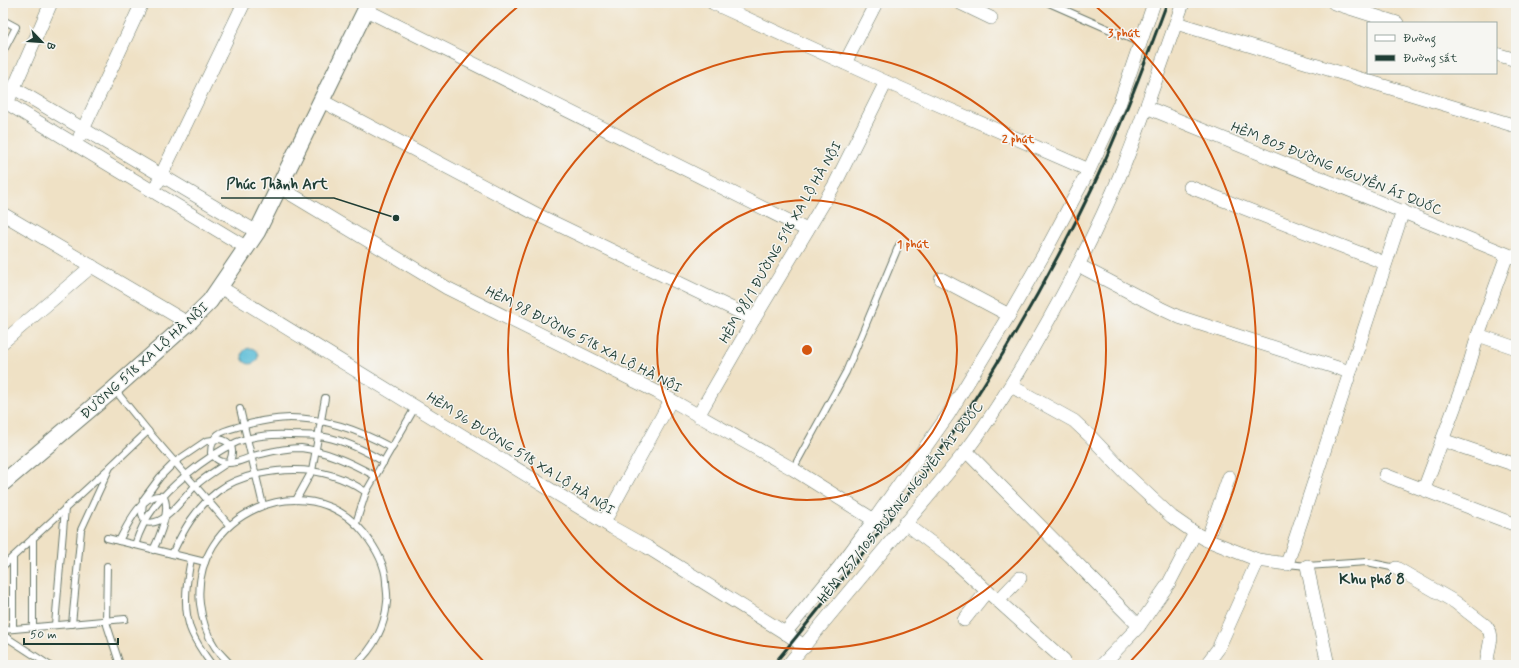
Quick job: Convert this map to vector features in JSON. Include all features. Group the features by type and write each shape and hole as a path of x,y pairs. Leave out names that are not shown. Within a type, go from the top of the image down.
{"street":[{"path":"51,3 14,88 10,99 10,105 247,248"},
{"path":"76,145 142,3"},
{"path":"154,192 244,3"},
{"path":"713,3 886,82 1089,170"},
{"path":"844,63 876,3"},
{"path":"960,3 991,18"},
{"path":"785,633 840,566 948,415 1009,315 1089,170 1118,105 1154,3"},
{"name":"HẺM 757/105 ĐƯỜNG NGUYỄN ÁI QUỐC","path":"788,665 966,451 982,430 1011,386 1063,297 1117,182 1146,107 1183,3"},
{"path":"1334,3 1394,22"},
{"path":"367,6 807,230"},
{"name":"ĐƯỜNG 518 XA LỘ HÀ NỘI","path":"3,483 114,389 188,323 210,301 257,232 367,6"},
{"path":"1176,23 1516,126"},
{"path":"1497,54 1516,60"},
{"name":"HẺM 98/1 ĐƯỜNG 518 XA LỘ HÀ NỘI","path":"698,416 838,179 886,82"},
{"path":"14,88 257,232"},
{"path":"322,101 540,216 754,319"},
{"name":"HẺM 805 ĐƯỜNG NGUYỄN ÁI QUỐC","path":"1146,107 1511,256"},
{"name":"HẺM 98 ĐƯỜNG 518 XA LỘ HÀ NỘI","path":"279,187 453,291 621,373 671,400 793,469 874,520"},
{"path":"1190,187 1385,263"},
{"path":"1011,386 1074,421 1172,517 1195,533 1207,540 1258,560 1287,564 1403,211"},
{"path":"3,214 188,323"},
{"path":"1424,489 1465,379 1478,335 1511,256"},
{"path":"1078,265 1179,317 1350,372"},
{"path":"3,342 92,266"},
{"path":"941,279 1009,315"},
{"name":"HẺM 96 ĐƯỜNG 518 XA LỘ HÀ NỘI","path":"220,287 416,406 804,646"},
{"path":"1478,335 1516,348"},
{"path":"604,522 671,400"},
{"path":"1442,440 1516,465"},
{"path":"966,451 1139,626"},
{"path":"1385,475 1516,525"},
{"path":"1207,540 1229,477"},
{"path":"905,523 950,557 1065,663"},
{"path":"1102,665 1139,626 1169,584 1195,533"},
{"path":"1206,665 1218,649 1258,560"},
{"path":"1307,566 1328,665"},
{"path":"1396,568 1455,602 1486,626 1490,632 1491,638 1486,665"},
{"path":"998,601 1020,578"},
{"path":"964,620 987,590"}],"lane":[{"path":"1049,3 1140,43"},
{"path":"3,20 16,26 3,52"},
{"path":"793,469 846,372 899,245"},
{"path":"114,389 148,431 230,525"},
{"path":"296,500 312,471 325,398"},
{"path":"356,523 366,492 416,406"},
{"path":"240,409 263,505"},
{"path":"375,476 346,461 316,450 299,448 261,454 228,463 217,460 211,454 211,444 225,431 255,422 290,418 321,421 364,434 392,448"},
{"path":"3,566 148,431"},
{"path":"135,545 144,522 163,496 186,475 213,455 231,445 248,439 265,434 318,436 339,441 373,455 384,462"},
{"path":"224,440 231,445 233,449 232,456 228,463 195,485 179,505 165,516 156,522 149,524 144,522 142,514 143,500 153,486 175,462 206,441 224,440"},
{"path":"72,624 81,530 110,467"},
{"path":"172,554 183,530 195,513 219,491 233,482 256,475 288,469 312,471 334,476 348,481 366,492"},
{"path":"119,541 136,511 142,504 153,497 163,496"},
{"path":"153,550 159,539 167,506 166,500 163,496"},
{"path":"231,665 214,647 202,620 199,591 205,562 211,548 219,536 230,525 246,513 263,505 280,501 296,500 318,503 338,511 356,523 374,546 385,573 388,602 380,630 366,655 354,665"},
{"path":"56,626 65,508"},
{"path":"32,628 33,538"},
{"path":"107,538 205,562"},
{"path":"13,557 13,629"},
{"path":"191,559 187,578 186,599 189,625 212,665"},
{"path":"1287,564 1307,566 1367,562 1396,568"},
{"path":"107,566 106,622 120,665"},
{"path":"3,630 125,620"},
{"path":"3,635 49,665"}],"water":[{"path":"250,348 256,350 258,356 256,362 250,364 244,362 242,356 244,350"}],"railway":[{"path":"773,665 834,590 924,474 974,401 1030,308 1064,245 1106,158 1125,114 1167,3"}],"place":[{"name":"Phúc Thành Art","path":"396,218"}],"district":[{"name":"Khu phố 8","path":"1372,578"}]}
